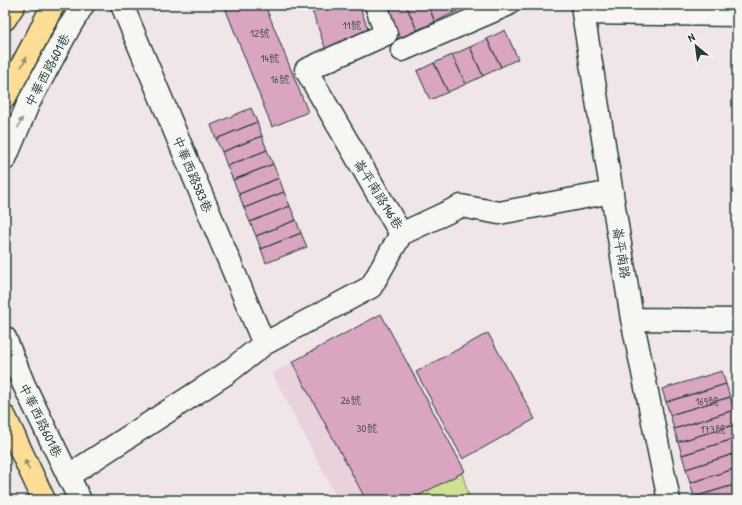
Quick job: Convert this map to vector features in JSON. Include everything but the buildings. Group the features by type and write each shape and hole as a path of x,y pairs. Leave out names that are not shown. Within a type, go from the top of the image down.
{"main road":[{"path":"5,19 14,5"},
{"path":"5,96 53,5"},
{"path":"5,417 44,500"}],"street":[{"name":"中華西路601巷","path":"5,159 29,102 83,5"},
{"name":"中華西路583巷","path":"122,5 264,344"},
{"name":"崙平南路146巷","path":"376,5 386,34 306,70 401,234 461,206 499,213 612,192"},
{"path":"402,50 507,5"},
{"path":"583,9 737,15"},
{"name":"崙平南路","path":"583,9 632,319 669,500"},
{"path":"68,476 227,373 264,344 371,287 401,234"},
{"path":"632,319 737,320"},
{"name":"中華西路601巷","path":"5,338 24,385 80,500"}],"shaded area":[{"path":"368,324 407,500 338,500 272,373"}],"green space":[{"path":"462,473 470,500 407,500"}]}
